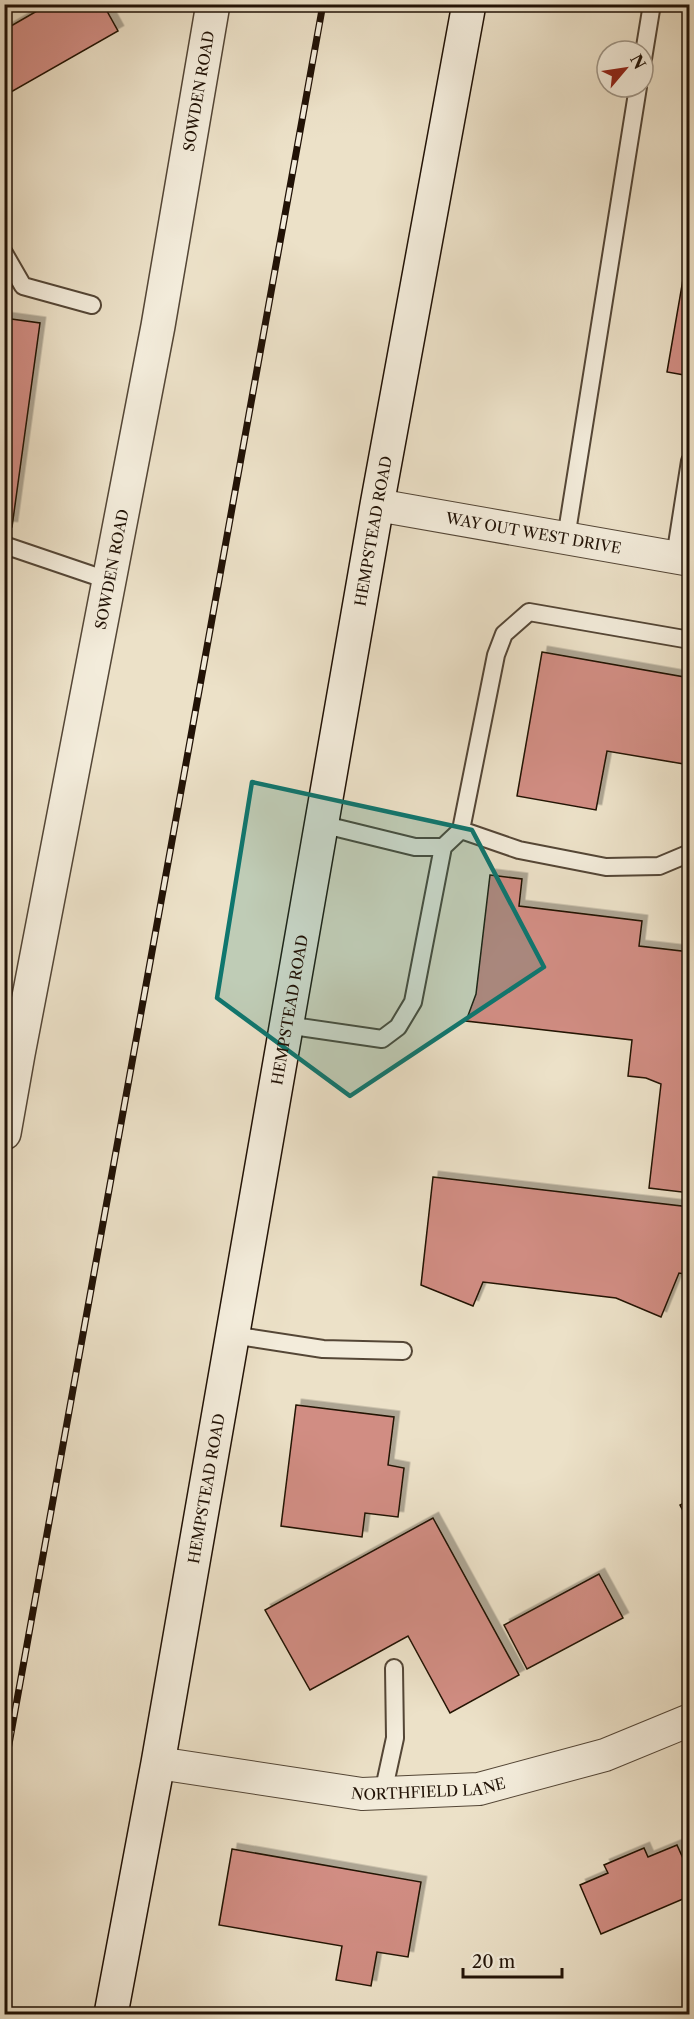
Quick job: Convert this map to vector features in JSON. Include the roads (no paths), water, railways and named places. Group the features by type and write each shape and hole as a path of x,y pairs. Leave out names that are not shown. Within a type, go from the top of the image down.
{"main road":[{"name":"SOWDEN ROAD","path":"4,1133 158,326 213,4"},
{"name":"HEMPSTEAD ROAD","path":"111,2014 158,1763 377,505 469,4"}],"street":[{"name":"WAY OUT WEST DRIVE","path":"377,505 682,558"},
{"name":"NORTHFIELD LANE","path":"158,1763 362,1794 479,1789 605,1755 690,1720"}],"lane":[{"path":"646,39 652,4"},
{"path":"566,538 636,99"},
{"path":"4,253 23,286 92,305"},
{"path":"682,558 690,461"},
{"path":"4,545 110,581"},
{"path":"286,1025 382,1039 398,1028 413,1002 443,847 461,830 496,655 504,634 529,612 690,640"},
{"path":"321,824 415,848 443,847"},
{"path":"461,830 519,850 606,867 659,866 690,853"},
{"path":"232,1335 323,1349 403,1351"},
{"path":"382,1793 395,1738 394,1668"}],"railway":[{"path":"4,1772 323,4"}]}
